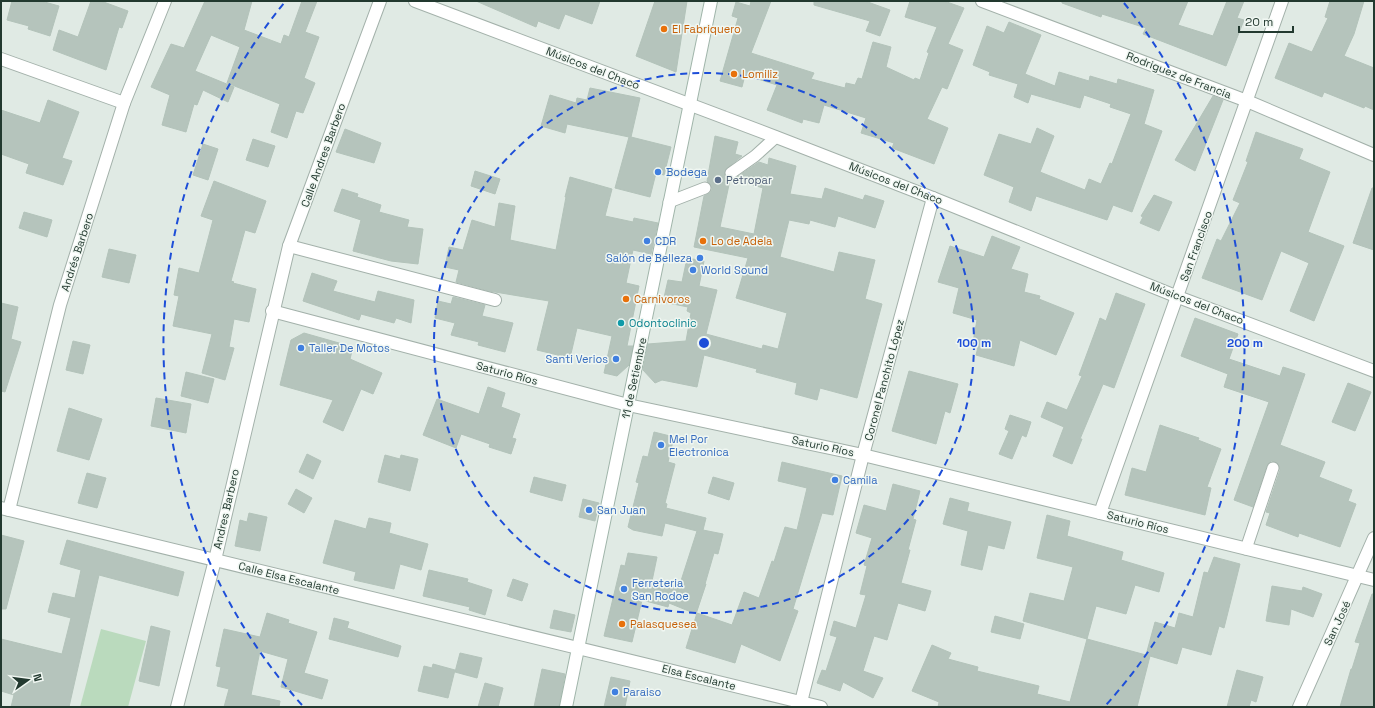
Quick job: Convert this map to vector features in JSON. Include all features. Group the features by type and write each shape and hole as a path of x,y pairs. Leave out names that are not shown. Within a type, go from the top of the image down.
{"street":[{"name":"Andrés Barbero","path":"5,509 60,305 124,103 165,1"},
{"name":"Calle Andres Barbero","path":"272,311 289,246 380,1"},
{"name":"Músicos del Chaco","path":"415,1 776,137 933,198 1178,297 1374,371"},
{"name":"11 de Setiembre","path":"566,707 711,1"},
{"name":"Rodriguez de Francia","path":"982,1 1247,101 1374,155"},
{"name":"San Francisco","path":"1100,513 1282,1"},
{"path":"1,59 124,103"},
{"name":"Coronel Panchito López","path":"801,702 863,455 933,198"},
{"path":"289,246 495,300"},
{"name":"Saturio Ríos","path":"272,311 628,406 863,455 1374,580"},
{"name":"Andres Barbero","path":"177,707 214,560 272,311"},
{"name":"Calle Elsa Escalante","path":"5,509 578,647"},
{"name":"San José","path":"1299,707 1359,576 1374,538"},
{"name":"Elsa Escalante","path":"578,647 821,707"}],"lane":[{"path":"731,173 755,156 776,137"},
{"path":"670,202 705,188"},
{"path":"1246,549 1273,468"}],"green space":[{"path":"101,629 146,641 128,707 80,707"}],"building":[{"path":"12,1 41,1 59,6 50,36 28,29 29,26 7,20"},
{"path":"91,1 101,1 128,11 122,28 119,27 106,70 53,50 59,30 78,37"},
{"path":"205,1 252,1 244,30 281,44 284,35 289,37 302,1 317,1 305,32 319,37 304,78 315,83 303,113 296,111 287,138 271,132 280,104 227,83 240,47 211,35 195,71 234,87 228,102 203,90 197,105 194,104 186,132 162,125 170,95 151,87 171,44 184,48"},
{"path":"476,1 600,1 592,24 565,14 559,29 538,21 536,27"},
{"name":"El Fabriquero","path":"655,1 687,1 676,72 636,56"},
{"path":"751,1 771,1 751,53 814,73 811,79 845,88 846,83 855,85 858,78 862,79 873,42 891,47 886,67 914,80 915,78 920,80 929,53 927,52 937,27 905,17 910,1 944,1 964,8 948,44 963,50 947,89 942,87 927,119 948,128 934,164 892,148 894,143 861,133 866,118 824,105 819,123 803,119 802,123 767,110 777,85 745,75 742,87 720,81 738,18 732,16 736,2 750,6"},
{"path":"814,1 865,1 890,10 880,36 866,31 870,21 814,5"},
{"path":"1062,1 1188,1 1178,25 1213,36 1227,1 1244,1 1237,18 1244,20 1226,66 1143,34 1146,28 1102,14 1101,17 1062,3"},
{"path":"1330,1 1364,1 1354,34 1344,56 1374,68 1374,110 1365,106 1364,108 1324,92 1322,97 1275,78 1289,43 1312,52 1328,18 1325,17"},
{"path":"1009,22 1041,35 1025,74 1055,86 1059,72 1089,81 1090,76 1117,84 1118,79 1154,90 1144,124 1162,131 1132,212 1113,205 1107,220 1036,196 1031,211 1009,202 1014,187 984,175 999,134 1031,144 1037,128 1054,136 1040,172 1085,190 1089,179 1101,184 1110,163 1112,164 1131,114 1110,107 1111,104 1084,95 1080,108 1031,94 1028,103 1014,97 1018,84 989,75 990,72 973,65 987,26 1004,33"},
{"path":"590,88 640,98 631,137 671,147 664,175 656,173 650,197 615,188 629,137 567,124 565,133 541,126 550,95 576,103 577,98 587,100"},
{"path":"1213,96 1223,100 1195,171 1175,160"},
{"path":"48,100 79,112 62,158 72,161 63,185 26,173 29,164 1,154 1,110 40,123"},
{"path":"345,129 381,143 374,163 336,152"},
{"path":"1256,132 1303,149 1299,159 1330,172 1308,232 1344,246 1314,321 1290,311 1309,263 1281,251 1262,300 1202,278 1217,239 1221,241 1240,203 1233,200 1248,162 1246,161"},
{"path":"715,136 738,142 735,154 742,156 725,170 725,177 730,180 720,227 754,234 763,188 734,179 759,162 768,165 769,158 796,166 790,194 822,199 825,188 863,200 865,195 884,201 875,228 838,216 835,227 810,220 809,224 789,220 780,257 834,272 839,252 875,260 865,299 882,304 857,398 820,388 817,400 795,394 797,383 756,372 757,369 704,355 697,387 662,380 655,383 643,370 648,344 686,341 691,313 687,311 688,307 663,302 668,280 682,282 687,258 704,261 699,286 717,290 706,334 762,349 763,345 778,349 787,313 736,298 748,258 694,247 704,196 710,193 712,189 711,185 707,181"},
{"path":"253,139 275,146 268,167 246,160"},
{"path":"203,144 218,149 208,180 193,175"},
{"path":"475,171 500,179 495,194 471,186"},
{"path":"570,177 612,189 605,216 633,222 634,218 658,223 651,254 633,250 626,283 639,286 627,346 633,346 629,365 617,376 604,373 612,336 577,328 570,358 537,350 549,301 489,291 456,282 459,270 445,267 449,247 463,250 472,220 495,227 499,203 515,206 510,240 556,250"},
{"path":"214,181 266,201 255,233 245,230 231,281 234,282 233,283 256,289 249,322 234,319 229,347 234,348 225,380 202,373 212,334 173,326 179,296 174,295 179,268 199,273 213,220 201,216"},
{"path":"1372,188 1374,188 1374,250 1353,243"},
{"path":"342,189 358,194 357,197 381,205 379,212 409,220 407,227 423,229 418,264 391,261 353,251 361,220 334,211"},
{"path":"1154,195 1172,202 1159,231 1140,223 1143,217 1141,216"},
{"path":"24,212 52,220 47,237 19,228"},
{"path":"992,236 1020,247 1011,269 1028,274 1024,292 1040,296 1039,299 1074,313 1056,355 1020,340 1014,366 976,355 979,343 973,342 977,320 953,313 959,288 938,282 950,246 984,257"},
{"path":"109,249 136,255 129,283 102,277"},
{"path":"312,273 337,281 333,291 375,302 378,291 414,300 411,323 396,318 394,323 361,314 359,320 303,301"},
{"path":"1116,293 1145,304 1114,388 1103,384 1080,439 1082,439 1072,464 1053,456 1064,427 1041,417 1047,402 1067,410 1082,376 1079,375 1100,318 1106,321"},
{"path":"453,297 485,305 482,316 513,323 505,352 478,345 479,342 451,335 455,323 435,318 438,301 451,304"},
{"path":"1,303 18,307 11,339 21,342 5,392 1,391"},
{"path":"1195,318 1238,334 1229,359 1280,376 1283,367 1305,374 1280,445 1325,462 1319,477 1352,490 1348,501 1356,504 1340,547 1299,533 1298,537 1266,525 1270,513 1266,512 1280,470 1276,462 1271,461 1267,465 1253,507 1234,500 1269,402 1224,387 1228,374 1181,356"},
{"path":"304,333 353,347 350,359 382,373 373,394 361,389 343,431 323,422 333,400 280,385 291,340"},
{"path":"73,341 90,345 83,374 66,370"},
{"path":"909,371 958,384 950,413 945,411 936,444 892,431"},
{"path":"186,372 214,379 208,403 181,396"},
{"path":"1348,383 1371,392 1355,431 1332,422"},
{"path":"488,387 505,393 501,407 520,414 512,438 516,439 511,454 489,447 490,444 461,434 456,448 423,435 437,399 479,414"},
{"path":"156,398 191,404 186,433 151,426"},
{"path":"69,408 102,419 89,460 57,451"},
{"path":"1010,415 1031,422 1026,437 1022,435 1012,459 999,454 1009,431 1005,429"},
{"path":"1160,425 1199,438 1198,440 1221,449 1207,487 1211,488 1205,515 1125,495 1132,468 1146,472"},
{"path":"654,432 674,437 668,462 675,464 665,503 667,504 666,508 706,518 703,530 723,534 718,554 714,553 696,614 669,603 668,607 642,600 632,642 604,636 621,565 625,566 628,553 657,557 652,581 679,587 697,531 665,523 662,536 633,530 628,527 639,483 636,482 643,456 648,457"},
{"path":"307,454 321,461 313,479 299,472"},
{"path":"385,455 400,459 401,455 418,459 410,491 378,482"},
{"path":"782,462 842,476 833,515 822,513 793,609 798,611 780,661 741,644 735,663 686,648 697,613 732,625 744,592 759,598 772,561 774,562 785,527 797,530 807,488 778,481"},
{"path":"87,473 106,478 97,508 78,503"},
{"path":"534,477 566,485 562,501 530,492"},
{"path":"713,477 734,483 729,500 708,493"},
{"path":"893,484 920,491 913,519 916,520 908,550 910,550 901,583 931,591 925,611 898,603 887,640 874,636 863,671 883,678 873,698 843,682 840,691 817,683 822,670 826,671 837,637 830,635 834,621 856,628 866,595 860,594 867,566 864,565 872,538 856,533 864,505 886,511"},
{"path":"296,489 312,498 304,513 288,504"},
{"path":"950,498 969,503 967,511 1011,522 1004,549 988,545 982,570 961,565 968,531 943,524"},
{"name":"San Juan","path":"583,499 599,503 595,521 579,517"},
{"path":"249,513 267,517 260,551 235,546 240,520 247,522"},
{"path":"1047,515 1070,521 1067,536 1123,552 1121,560 1164,573 1159,592 1135,585 1126,614 1096,606 1087,639 1023,621 1030,593 1064,601 1073,567 1037,558"},
{"path":"369,518 391,523 389,533 428,544 421,570 400,564 394,589 354,580 356,572 323,563 335,520 366,529"},
{"path":"1,535 24,541 6,609 1,609"},
{"path":"67,540 184,572 178,596 99,575 69,707 11,707 14,695 1,691 1,639 62,654 71,618 48,612 53,593 75,598 81,570 60,564"},
{"path":"1214,557 1240,564 1224,628 1219,626 1211,655 1182,647 1177,664 1150,656 1137,707 938,707 939,702 912,691 932,645 951,653 948,659 978,667 977,671 1039,686 1037,694 1070,702 1087,639 1146,655 1155,622 1175,628 1179,613 1193,617 1204,572 1208,573"},
{"path":"429,570 468,579 467,582 492,590 485,615 469,610 470,607 423,596"},
{"path":"513,579 528,584 522,601 507,596"},
{"path":"1272,586 1302,591 1303,587 1322,594 1313,617 1291,609 1289,625 1266,621"},
{"path":"1372,594 1374,594 1374,707 1340,707 1360,643 1355,642"},
{"path":"554,610 575,615 571,632 550,628"},
{"path":"267,613 289,620 288,623 317,632 304,673 328,680 322,699 281,687 288,659 260,651 251,695 280,701 279,707 224,707 229,689 217,686 221,667 216,666 224,629 260,637"},
{"path":"995,616 1024,624 1020,639 991,632"},
{"path":"334,618 349,622 347,628 401,646 398,657 329,639"},
{"path":"151,626 170,631 159,686 139,681"},
{"path":"460,653 482,658 477,678 455,672"},
{"path":"433,664 455,670 448,698 418,691 424,666 432,668"},
{"path":"542,669 565,674 559,707 534,707"},
{"path":"1237,670 1263,677 1256,702 1251,700 1249,707 1227,707"},
{"path":"611,677 630,681 625,707 604,707"},
{"path":"485,683 503,688 498,707 478,707"}],"place":[{"name":"El Fabriquero","path":"664,29"},
{"name":"Lomiliz","path":"734,74"},
{"name":"Bodega","path":"658,172"},
{"name":"Petropar","path":"718,180"},
{"name":"CDR","path":"647,241"},
{"name":"Lo de Adela","path":"703,241"},
{"name":"Salón de Belleza","path":"700,258"},
{"name":"World Sound","path":"693,270"},
{"name":"Carnivoros","path":"626,299"},
{"name":"Odontoclinic","path":"621,323"},
{"name":"Taller De Motos","path":"301,348"},
{"name":"Santi Verios","path":"616,359"},
{"name":"Mel Por Electronica","path":"661,445"},
{"name":"Camila","path":"835,480"},
{"name":"San Juan","path":"589,510"},
{"name":"Ferreteria San Rodoe","path":"624,589"},
{"name":"Palasquesea","path":"622,624"},
{"name":"Paraiso","path":"615,692"}]}
